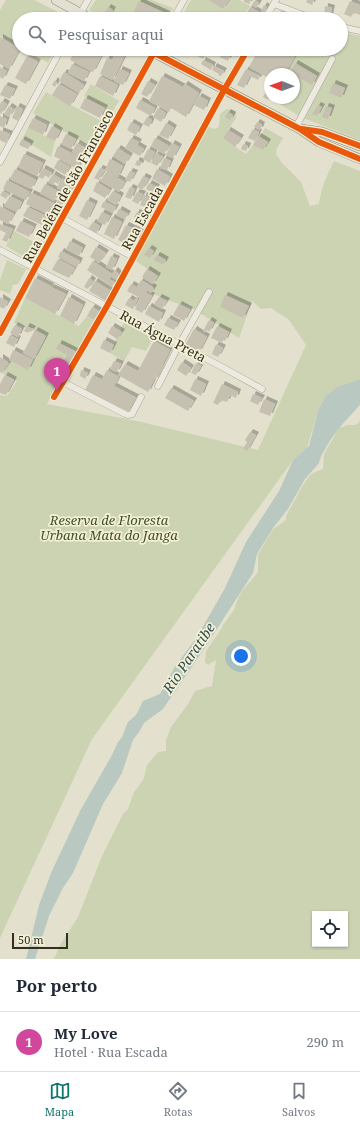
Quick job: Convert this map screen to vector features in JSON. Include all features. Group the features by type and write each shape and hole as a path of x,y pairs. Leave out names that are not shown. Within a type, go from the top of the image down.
{"main road":[{"path":"56,0 73,12"},
{"path":"163,56 224,90 298,128 319,142 360,159"},
{"path":"298,128 322,132 360,146"}],"street":[{"path":"81,12 88,0"},
{"path":"177,12 184,0"},
{"path":"269,12 275,2 298,12"},
{"path":"348,28 360,31"},
{"path":"0,162 57,56"},
{"name":"Rua Belém de São Francisco","path":"0,333 149,56"},
{"name":"Rua Escada","path":"54,397 107,306 244,56"},
{"path":"298,128 332,59"},
{"path":"62,218 133,257"},
{"name":"Rua Água Preta","path":"0,250 262,389"},
{"path":"158,386 208,292"},
{"path":"63,382 125,414 132,414 141,398"}],"green space":[{"path":"6,0 34,0 58,12 12,12 12,43 0,36 0,10"},
{"path":"96,0 152,0 173,8 171,12 93,12 89,10"},
{"path":"191,0 208,0 223,9 230,0 239,0 250,6 246,12 184,12"},
{"path":"348,33 360,36 360,140 303,118 280,104 300,104 300,68 289,68 296,56 348,56"},
{"path":"36,56 52,56 48,63"},
{"path":"91,84 119,101 112,112 84,96"},
{"path":"46,92 109,125 95,150 33,113"},
{"name":"Reserva de Floresta Urbana Mata do Janga","path":"227,109 236,111 236,118 223,138 246,154 253,145 256,144 265,128 283,138 277,148 276,154 282,163 301,182 310,206 319,204 321,192 334,161 360,171 360,379 337,387 318,411 307,448 293,460 92,739 0,938 0,395 7,396 17,381 2,373 9,360 28,369 46,336 14,323 25,298 79,326 87,316 94,320 47,404 137,421 258,450 306,345 289,320 271,308 261,309 252,301 239,338 192,308 151,293 153,284 158,276 133,259 197,141 206,133 207,126 214,129 219,127 220,114"},
{"path":"28,128 55,141 51,157 22,139"},
{"path":"14,231 41,246 33,262 6,246"},
{"path":"7,260 26,269 18,284 13,285 10,294 0,290 0,280"},
{"path":"124,322 153,338 146,351 132,347 124,361 110,353"},
{"path":"360,418 360,959 54,959 60,945 78,917 102,856 123,814 128,809 134,792 144,778 147,765 158,752 166,751 166,740 171,727 188,704 195,691 212,686 216,660 208,665 205,662 206,651 234,610 242,591 258,572 258,555 264,544 273,529 286,520 286,516 310,475 323,469 324,454 339,428 359,423"}],"water":[{"name":"Rio Paratibe","path":"360,379 360,405 331,439 321,456 319,463 305,479 288,509 273,528 257,554 253,573 204,649 163,709 144,723 133,740 122,773 103,804 73,873 63,888 49,916 35,959 26,959 39,905 51,873 80,811 122,737 128,722 136,715 143,701 160,694 174,668 197,637 225,588 246,542 279,491 293,460 309,446 318,411 326,396 337,387"}],"building":[{"path":"208,0 229,0 223,9"},
{"path":"244,0 251,0 249,4 244,2"},
{"path":"255,0 259,3 256,8 252,5"},
{"path":"307,0 314,0 312,5 306,2"},
{"path":"139,1 163,12 134,12"},
{"path":"350,1 360,5 360,15 353,12 351,17 348,16 348,12 345,12"},
{"path":"264,5 267,7 264,12 261,11"},
{"path":"325,6 332,8 331,12 324,12"},
{"path":"108,7 113,10 112,12 105,12"},
{"path":"250,7 259,12 247,12"},
{"path":"282,9 287,12 280,12"},
{"path":"0,37 12,44 12,56 16,56 9,69 0,64"},
{"path":"27,56 38,62 26,84 15,78"},
{"path":"72,56 101,56 93,72 70,60"},
{"path":"114,56 125,56 113,80 100,74 107,58 112,60"},
{"path":"197,56 205,56 203,59"},
{"path":"220,56 230,56 228,61"},
{"path":"255,56 295,56 288,68 264,68 264,76 249,67"},
{"path":"203,60 213,65 211,70 201,64"},
{"path":"295,63 317,76 312,85 300,78 300,68 292,68"},
{"path":"72,64 89,72 84,81 68,73"},
{"path":"214,66 224,71 221,76 212,70"},
{"path":"0,67 7,71 3,79 0,77"},
{"path":"120,69 129,73 123,85 114,81"},
{"path":"246,69 260,76 258,80 250,76 244,88 237,85"},
{"path":"64,72 84,85 79,93 59,81"},
{"path":"100,76 118,85 113,96 95,86"},
{"path":"162,76 183,87 185,84 199,93 186,117 171,108 169,112 149,101"},
{"path":"55,80 57,83 55,87 52,85"},
{"path":"148,81 155,85 147,97 141,94"},
{"path":"333,83 345,88 341,98 329,93"},
{"path":"59,84 77,94 70,106 52,95"},
{"path":"5,85 15,89 10,99 0,95"},
{"path":"199,96 208,101 204,110 194,105"},
{"path":"85,98 105,108 100,118 80,108"},
{"path":"140,100 155,108 151,116 136,108"},
{"path":"2,101 7,104 1,114 0,104"},
{"path":"318,105 322,107 317,116 312,114"},
{"path":"9,106 14,109 9,117 4,114"},
{"path":"17,106 23,109 18,121 12,118"},
{"path":"326,106 332,108 328,119 322,117"},
{"path":"158,108 166,113 161,122 153,117"},
{"path":"228,112 233,115 230,120 225,117"},
{"path":"0,116 7,119 4,128 0,126"},
{"path":"147,117 152,120 149,127 143,124"},
{"path":"33,118 47,125 43,135 28,128"},
{"path":"131,122 140,127 136,135 127,130"},
{"path":"257,122 262,125 260,130 254,127"},
{"path":"166,123 174,128 168,139 159,135"},
{"path":"52,126 60,131 55,141 46,137"},
{"path":"253,129 259,132 255,141 248,138"},
{"path":"0,130 10,134 6,143 0,140"},
{"path":"228,130 241,138 235,147 223,138"},
{"path":"66,134 76,139 71,149 61,144"},
{"path":"258,136 268,142 263,150 253,145"},
{"path":"131,138 139,142 137,145 144,149 140,156 125,148"},
{"path":"155,138 169,146 164,154 151,146"},
{"path":"22,139 31,144 28,149 19,145"},
{"path":"77,143 87,149 82,158 72,152"},
{"path":"172,143 179,147 173,158 166,155"},
{"path":"243,144 248,146 246,151 241,149"},
{"path":"58,146 77,156 75,160 80,163 77,169 54,156"},
{"path":"118,148 130,156 125,164 113,156"},
{"path":"148,149 155,152 150,163 143,159"},
{"path":"156,153 163,157 157,166 151,163"},
{"path":"24,154 43,163 37,176 18,167"},
{"path":"164,158 171,161 167,170 160,168"},
{"path":"110,159 123,166 118,177 109,173 125,182 119,192 100,181 107,171 105,170"},
{"path":"58,160 70,167 65,175 54,168"},
{"path":"137,160 142,162 140,166 135,165"},
{"path":"43,168 52,173 49,178 45,175 43,179 38,177"},
{"path":"100,168 105,170 99,180 94,178"},
{"path":"15,169 36,180 31,189 10,179"},
{"path":"157,169 170,177 165,186 152,179"},
{"path":"130,171 135,173 130,182 125,180"},
{"path":"53,174 61,179 58,184 55,182 53,185 48,182"},
{"path":"143,176 149,179 142,190 137,187"},
{"path":"61,179 68,182 65,189 63,187 61,190 57,188"},
{"path":"7,180 30,192 26,200 3,189"},
{"path":"97,182 110,190 105,198 93,191"},
{"path":"149,183 157,187 154,193 146,189"},
{"path":"45,184 59,192 54,201 40,193"},
{"path":"70,184 73,186 70,192 67,190"},
{"path":"130,187 135,189 131,199 125,197"},
{"path":"3,191 9,194 6,199 0,195"},
{"path":"113,191 121,196 116,205 107,200"},
{"path":"137,192 143,194 138,204 132,201"},
{"path":"31,193 54,203 51,210 56,213 54,217 26,204"},
{"path":"62,194 67,197 62,206 56,202"},
{"path":"144,195 151,199 149,203 154,206 152,210 140,205"},
{"path":"10,196 22,202 17,212 4,206"},
{"path":"87,200 95,204 87,220 79,216"},
{"path":"104,201 116,207 113,213 101,207"},
{"path":"0,206 14,214 8,224 0,220"},
{"path":"28,207 46,216 42,225 23,216"},
{"path":"119,209 128,214 125,219 116,215"},
{"path":"102,212 110,216 105,225 97,221"},
{"path":"137,212 148,218 145,223 134,217"},
{"path":"112,217 122,222 114,239 104,234"},
{"path":"21,221 34,227 29,237 16,231"},
{"path":"93,222 100,226 96,234 88,229"},
{"path":"0,224 13,229 7,242 2,240 6,233 0,230"},
{"path":"126,225 141,232 137,241 131,239 128,245 118,240"},
{"path":"43,237 45,238 42,245 40,244"},
{"path":"70,241 83,248 79,256 66,249"},
{"path":"124,245 131,249 129,252 122,248"},
{"path":"96,247 106,253 99,263 90,257"},
{"path":"149,248 154,251 150,258 144,255"},
{"path":"61,251 80,261 77,267 58,257"},
{"path":"157,255 166,260 163,265 154,260"},
{"path":"111,256 117,259 112,270 106,267"},
{"path":"58,259 75,268 69,278 52,270"},
{"path":"93,261 112,274 115,270 119,274 116,280 111,276 109,279 115,282 112,287 87,270"},
{"path":"147,269 158,276 153,284 142,277"},
{"path":"35,278 51,286 45,299 51,287 66,294 55,314 25,298"},
{"path":"89,278 93,281 88,289 84,287"},
{"path":"141,280 154,288 151,293 137,287"},
{"path":"95,281 111,291 106,301 89,291"},
{"path":"131,284 152,296 142,313 135,309 140,298 127,291"},
{"path":"225,295 249,306 243,318 220,307"},
{"path":"0,297 8,302 4,309 0,307"},
{"path":"69,297 83,305 74,324 60,316"},
{"path":"159,297 167,301 162,309 154,304"},
{"path":"129,298 134,301 136,298 138,299 133,309 125,305"},
{"path":"179,304 190,310 184,321 173,315"},
{"path":"149,306 163,313 159,322 145,314"},
{"path":"92,307 99,311 94,320 87,316"},
{"path":"168,318 178,323 174,330 164,325"},
{"path":"209,320 214,323 209,332 206,330 205,332 203,331"},
{"path":"15,325 22,329 18,337 10,333"},
{"path":"27,326 33,329 31,332 29,331 28,333 24,331"},
{"path":"112,326 122,332 117,339 108,333"},
{"path":"217,326 229,332 225,341 223,340 222,343 211,338"},
{"path":"194,329 207,337 199,352 185,345"},
{"path":"35,330 46,336 34,359 23,353"},
{"path":"10,335 18,339 14,347 6,343"},
{"path":"104,340 114,345 110,353 100,348"},
{"path":"154,341 170,350 155,380 138,371"},
{"path":"59,343 77,352 67,370 61,366 67,355 56,349"},
{"path":"216,344 223,348 218,357 212,354"},
{"path":"13,350 33,360 28,370 9,360"},
{"path":"0,357 9,363 2,373 0,372"},
{"path":"114,361 121,364 117,372 110,369"},
{"path":"182,362 191,368 186,376 177,370"},
{"path":"196,363 201,366 196,375 191,373"},
{"path":"125,364 154,380 148,392 118,375"},
{"path":"164,365 166,366 160,378 157,376"},
{"path":"81,370 88,373 85,379 80,376"},
{"path":"107,370 119,377 114,386 102,379"},
{"path":"5,375 14,380 6,395 0,393 0,384"},
{"path":"93,375 137,398 129,412 85,390"},
{"path":"195,379 206,384 201,396 190,390"},
{"path":"222,384 238,392 236,398 230,395 227,402 221,400 218,405 213,403"},
{"path":"171,388 194,401 188,411 165,398"},
{"path":"253,394 262,398 258,405 250,401"},
{"path":"264,399 275,404 270,416 259,412"},
{"path":"250,432 256,435 247,451 243,449 247,442 245,440"}],"cycle path":[{"path":"0,333 152,56"},
{"path":"160,56 300,129 319,142 360,159"},
{"path":"54,397 107,306 244,56"},
{"path":"302,129 322,132 360,146"}],"place":[{"name":"My Love","path":"57,391"}]}
